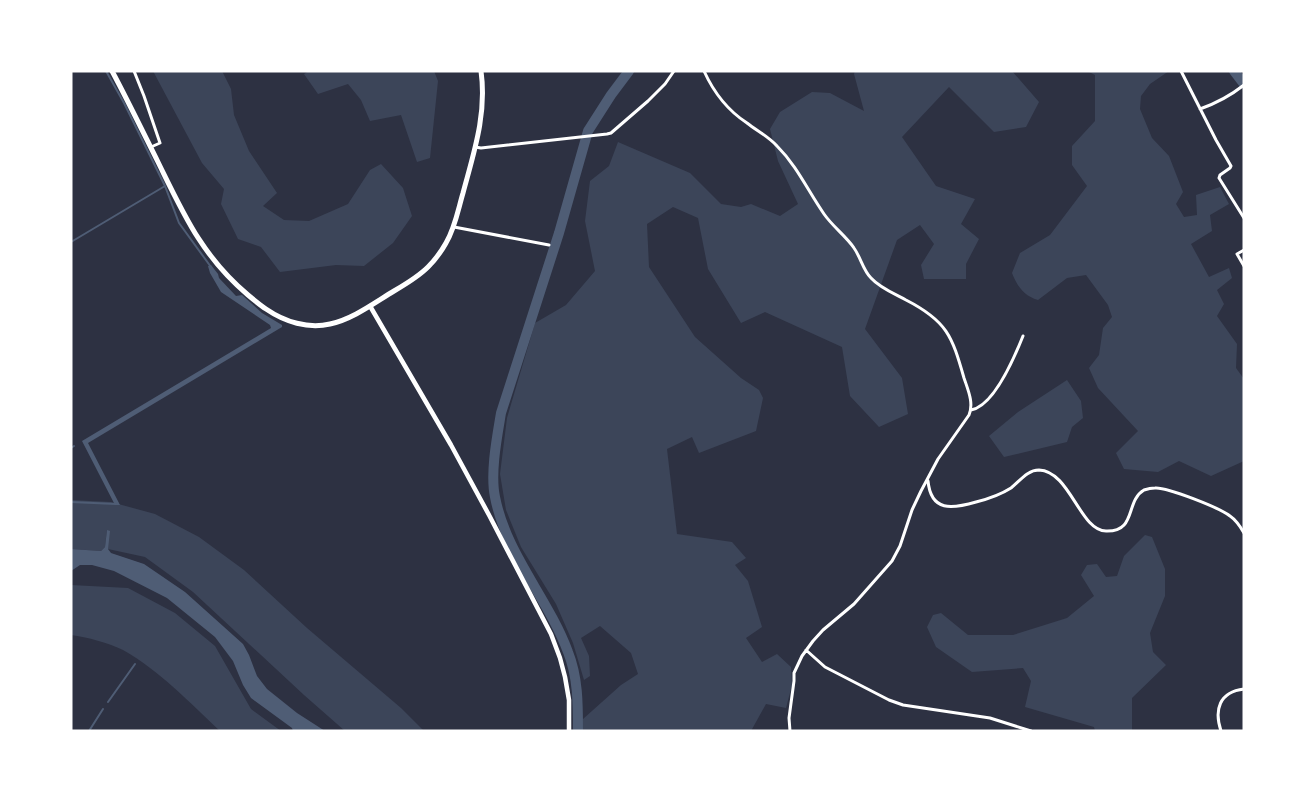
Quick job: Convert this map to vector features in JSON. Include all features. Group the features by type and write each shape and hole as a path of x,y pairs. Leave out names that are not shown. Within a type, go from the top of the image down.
{"main road":[{"path":"112,71 181,210 213,260 233,282 265,309 291,322 313,325 331,324 370,306 428,268 448,241 454,227 482,116 482,71"}],"street":[{"path":"134,71 160,143 151,148"},
{"path":"475,147 481,148 607,134 648,101 665,84 674,71"},
{"path":"704,71 724,104 734,114 769,138 796,167 824,215 852,246 869,277 889,291 929,312 941,324 956,351 969,395 971,410 931,472 912,510 900,546 892,561 854,604 823,630 806,650 794,673 789,718 790,731"},
{"path":"1182,71 1231,166 1218,178 1244,218"},
{"path":"1200,109 1218,102 1244,85"},
{"path":"454,227 549,245"},
{"path":"1244,250 1237,254 1244,266"},
{"path":"370,306 494,524 550,634 560,658 565,677 569,700 569,731"},
{"path":"971,410 981,407 992,395 1017,352 1023,336"},
{"path":"928,479 929,490 935,500 944,506 957,507 988,499 1003,492 1027,473 1034,470 1047,471 1061,482 1089,522 1104,532 1120,528 1126,524 1136,498 1144,491 1156,488 1189,498 1223,512 1237,522 1244,533"},
{"path":"806,650 825,667 889,700 903,705 990,718 1031,731"},
{"path":"1221,731 1217,714 1221,702 1234,691 1244,689"}],"shaded area":[{"path":"153,71 222,71 231,89 234,115 249,151 277,193 263,206 284,220 309,221 348,204 370,170 381,164 403,188 412,216 393,243 364,266 336,265 280,272 261,247 238,239 221,204 224,189 202,163"},
{"path":"309,71 434,71 438,81 430,158 417,162 401,115 370,121 361,100 348,84 318,94 304,74"},
{"path":"855,71 1012,71 1039,102 1026,127 994,132 949,87 902,137 936,186 975,199 961,224 979,239 966,264 966,279 924,279 921,265 934,244 920,225 897,240 865,329 902,378 908,414 879,427 850,396 842,347 765,312 741,323 708,269 698,218 673,207 647,224 649,267 695,337 741,378 759,390 763,398 756,431 699,453 692,437 667,449 677,534 732,542 746,558 735,565 748,581 762,627 746,638 762,662 777,654 791,667 792,685 786,708 766,704 751,731 583,731 583,719 621,685 638,674 631,653 600,626 581,638 589,656 590,676 584,680 573,643 556,604 521,547 506,510 500,474 507,418 535,323 566,305 595,271 585,221 590,181 609,166 618,142 690,173 721,204 741,207 751,204 780,216 798,204 778,161 770,129 780,112 812,92 830,93 864,111 854,74"},
{"path":"1087,71 1169,71 1150,84 1141,96 1140,109 1152,138 1169,156 1183,192 1176,204 1184,217 1197,215 1196,195 1220,187 1229,204 1210,215 1212,231 1191,244 1209,277 1229,268 1232,278 1217,290 1224,304 1217,316 1237,344 1236,368 1244,379 1244,461 1211,476 1179,461 1158,472 1124,469 1116,453 1138,431 1098,388 1089,368 1099,355 1103,328 1112,317 1108,305 1086,275 1067,278 1038,300 1022,290 1012,273 1020,253 1050,235 1087,186 1072,165 1072,146 1095,121 1095,75"},
{"path":"211,265 219,278 236,296 242,295 262,313 282,325 282,327 88,443 120,505 115,505 82,441 271,328 270,325 221,292 210,273 208,266"},
{"path":"1067,380 1081,401 1083,418 1072,427 1067,442 1004,457 989,436 1018,412"},
{"path":"71,500 111,502 155,514 199,537 244,570 307,628 401,708 424,731 345,731 193,592 145,557 108,549 107,530 105,547 101,551 71,549"},
{"path":"107,530 110,531 108,549 111,553 144,564 185,592 243,644 257,676 267,689 297,713 325,731 293,731 292,728 251,698 243,685 233,661 215,637 167,598 114,571 92,565 80,565 71,571 71,549 101,551 105,547"},
{"path":"1145,535 1152,537 1165,569 1165,596 1150,633 1153,652 1166,665 1132,698 1132,731 1095,731 1094,727 1025,707 1031,681 1023,668 972,672 936,647 927,627 933,615 941,613 968,635 1013,635 1067,618 1094,596 1081,575 1087,565 1097,564 1106,577 1117,576 1124,556"},
{"path":"71,585 128,588 175,613 215,646 251,709 281,731 220,731 174,688 137,658 111,645 71,635"}],"waterway":[{"path":"106,71 165,186 179,223 211,267"},
{"path":"578,731 577,691 574,671 568,652 560,632 508,538 500,518 493,477 501,413 559,233 588,131 629,71"},
{"path":"1234,71 1244,84"},
{"path":"71,242 165,186"},
{"path":"71,502 116,504"},
{"path":"108,702 135,664"},
{"path":"89,731 103,709"}]}
